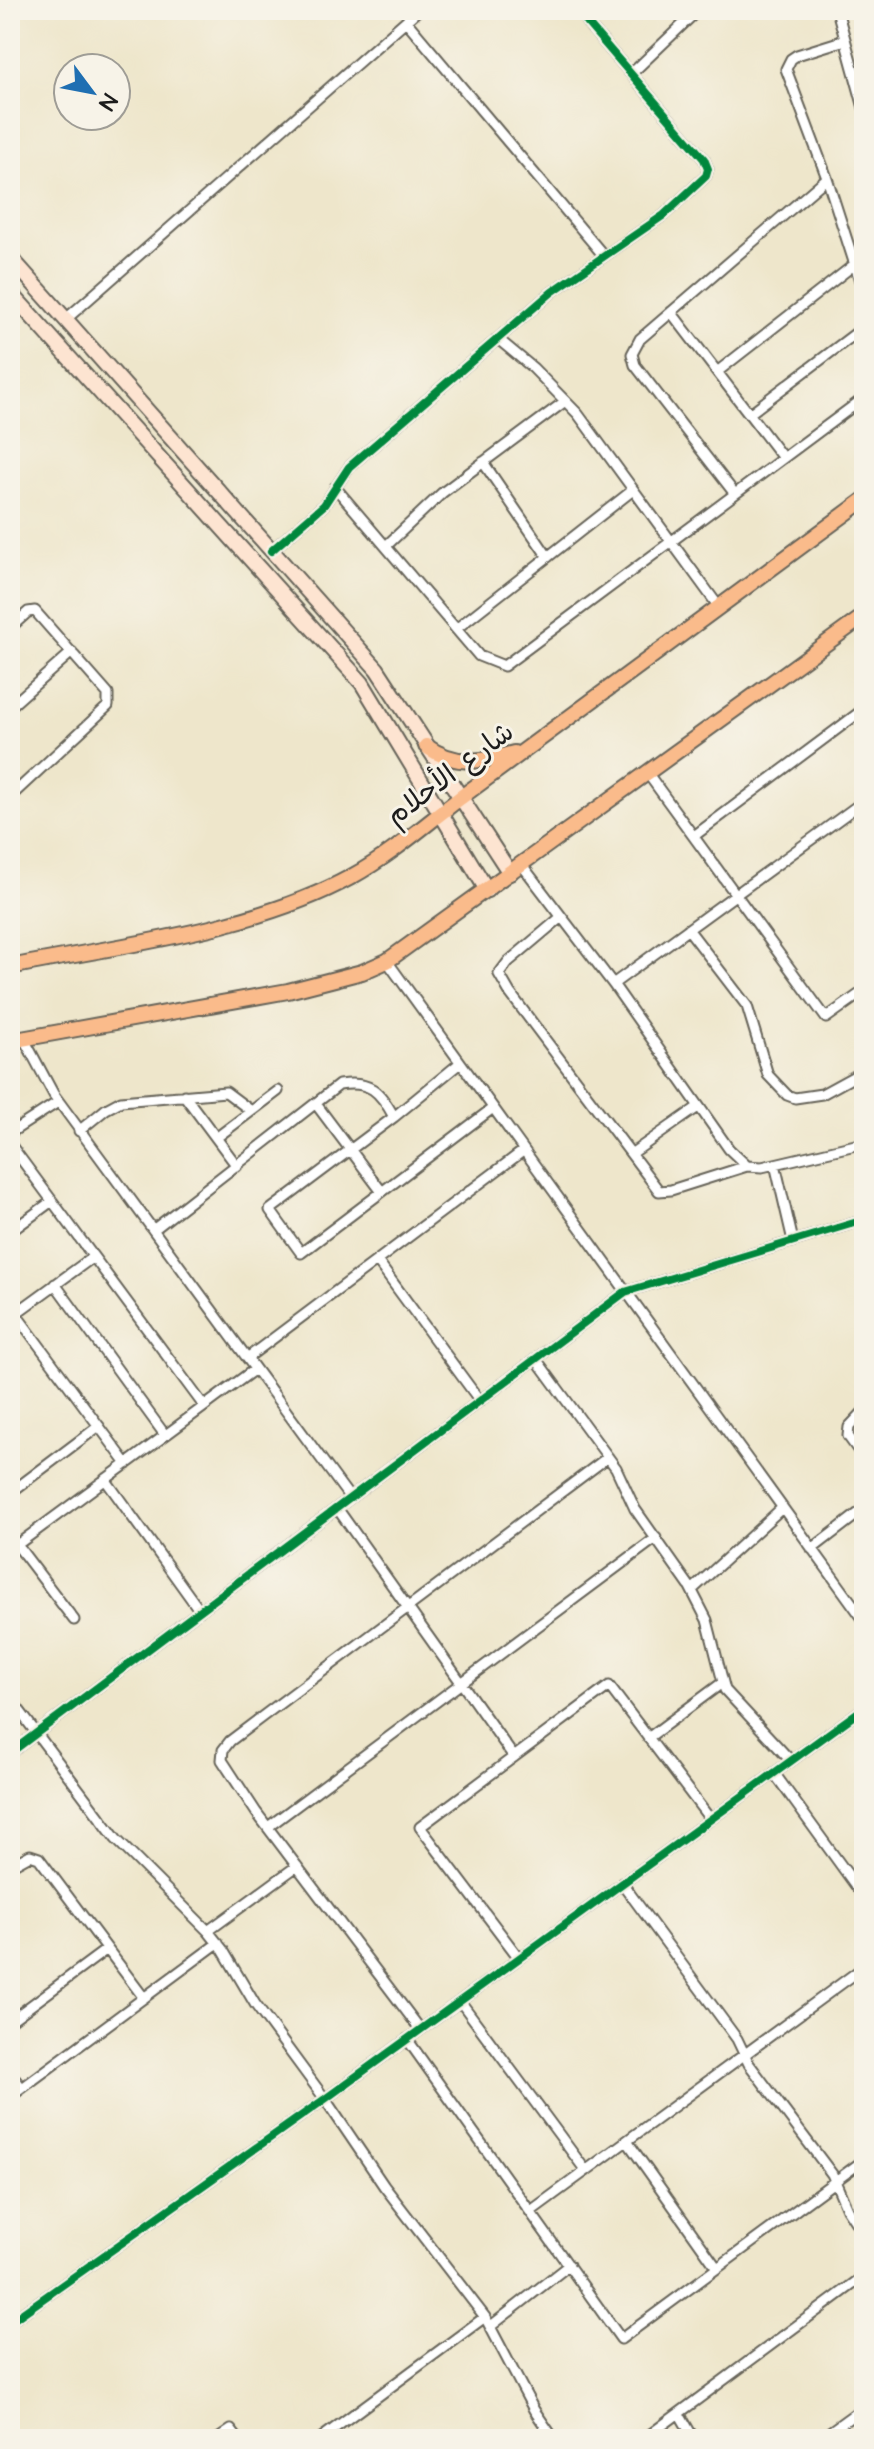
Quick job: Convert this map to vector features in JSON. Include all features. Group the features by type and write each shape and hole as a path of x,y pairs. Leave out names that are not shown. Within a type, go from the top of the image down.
{"main road":[{"path":"10,257 377,669 460,798 516,869"},
{"path":"10,292 362,683 487,890"},
{"path":"46,334 65,320"},
{"name":"شارع الأحلام","path":"10,967 219,926 304,899 351,877 399,847 460,798 864,500"},
{"path":"307,621 322,608"},
{"path":"17,1040 288,991 362,972 387,961 864,616"},
{"path":"426,746 448,758 471,762 484,762 526,749"}],"street":[{"path":"65,320 418,10"},
{"path":"271,551 324,505 349,467 552,292 664,215 706,176 708,169 704,159 579,10"},
{"path":"631,74 698,10"},
{"path":"837,10 864,108"},
{"path":"406,21 604,256"},
{"path":"845,40 797,55 786,69 827,178 864,293"},
{"path":"735,494 635,365 632,354 640,339 827,178"},
{"path":"717,372 855,264"},
{"path":"671,312 783,458"},
{"path":"749,414 864,327"},
{"path":"498,339 533,368 578,414 719,607"},
{"path":"335,487 479,656 504,666 864,398"},
{"path":"386,546 442,493 564,402"},
{"path":"483,462 548,557"},
{"path":"456,629 633,490"},
{"path":"10,628 28,612 35,611 108,694 108,706 10,797"},
{"path":"10,707 72,652"},
{"path":"694,836 864,709"},
{"path":"648,774 826,1018 864,991"},
{"path":"613,984 864,801"},
{"path":"516,869 613,984 698,1107 729,1149 747,1166"},
{"path":"560,918 508,962 499,974 510,993 659,1191 747,1166 762,1167 864,1143"},
{"path":"688,929 747,1006 768,1075 787,1095 795,1098 822,1094 863,1076"},
{"path":"387,961 864,1620"},
{"path":"17,1040 79,1131 350,1498"},
{"path":"460,1063 270,1210 301,1253 493,1108"},
{"path":"153,1230 339,1085 358,1082 371,1088 384,1099 394,1117"},
{"path":"216,1138 278,1091"},
{"path":"79,1131 121,1101 226,1092 250,1110"},
{"path":"184,1095 237,1166"},
{"path":"10,1133 58,1102"},
{"path":"316,1104 382,1192"},
{"path":"631,1154 698,1107"},
{"path":"10,1144 204,1406"},
{"path":"247,1358 523,1151"},
{"path":"775,1164 793,1241"},
{"path":"10,1232 52,1201"},
{"path":"10,1753 625,1292 864,1220"},
{"path":"93,1257 12,1315 127,1464"},
{"path":"377,1261 480,1401"},
{"path":"55,1284 165,1435"},
{"path":"536,1359 616,1468 635,1509 692,1590 716,1647 725,1690 791,1761"},
{"path":"74,1620 13,1548 255,1369"},
{"path":"864,1411 849,1427 848,1436 864,1458"},
{"path":"10,1493 99,1426"},
{"path":"420,2029 268,1827 222,1760 223,1750 230,1741 608,1457"},
{"path":"105,1479 200,1611"},
{"path":"337,1508 514,1757"},
{"path":"692,1590 782,1508"},
{"path":"812,1549 864,1509"},
{"path":"268,1827 656,1538"},
{"path":"648,1738 722,1683"},
{"path":"519,1958 420,1827 609,1686 710,1819"},
{"path":"10,1698 116,1839 218,1943 255,2004 384,2186 485,2317 534,2410 554,2439"},
{"path":"10,2322 325,2099 864,1708"},
{"path":"774,1773 864,1897"},
{"path":"10,1866 30,1855 39,1858 144,1998"},
{"path":"208,1931 297,1866"},
{"path":"622,1883 737,2039 749,2064 835,2181 847,2209 864,2235"},
{"path":"10,2097 218,1943"},
{"path":"10,2021 107,1949"},
{"path":"531,2211 863,1970"},
{"path":"460,2001 586,2171"},
{"path":"407,2039 621,2339 864,2160"},
{"path":"10,2073 22,2088"},
{"path":"627,2141 717,2268"},
{"path":"491,2326 569,2265"},
{"path":"644,2439 864,2276"},
{"path":"320,2439 485,2317"},
{"path":"820,2439 864,2407"},
{"path":"679,2413 694,2439"},
{"path":"218,2439 231,2430 238,2439"}],"cycle path":[{"path":"271,551 324,505 349,467 552,292 664,215 706,176 708,169 704,159 579,10"},
{"path":"10,1753 625,1292 864,1220"},
{"path":"10,2322 325,2099 864,1708"}]}
